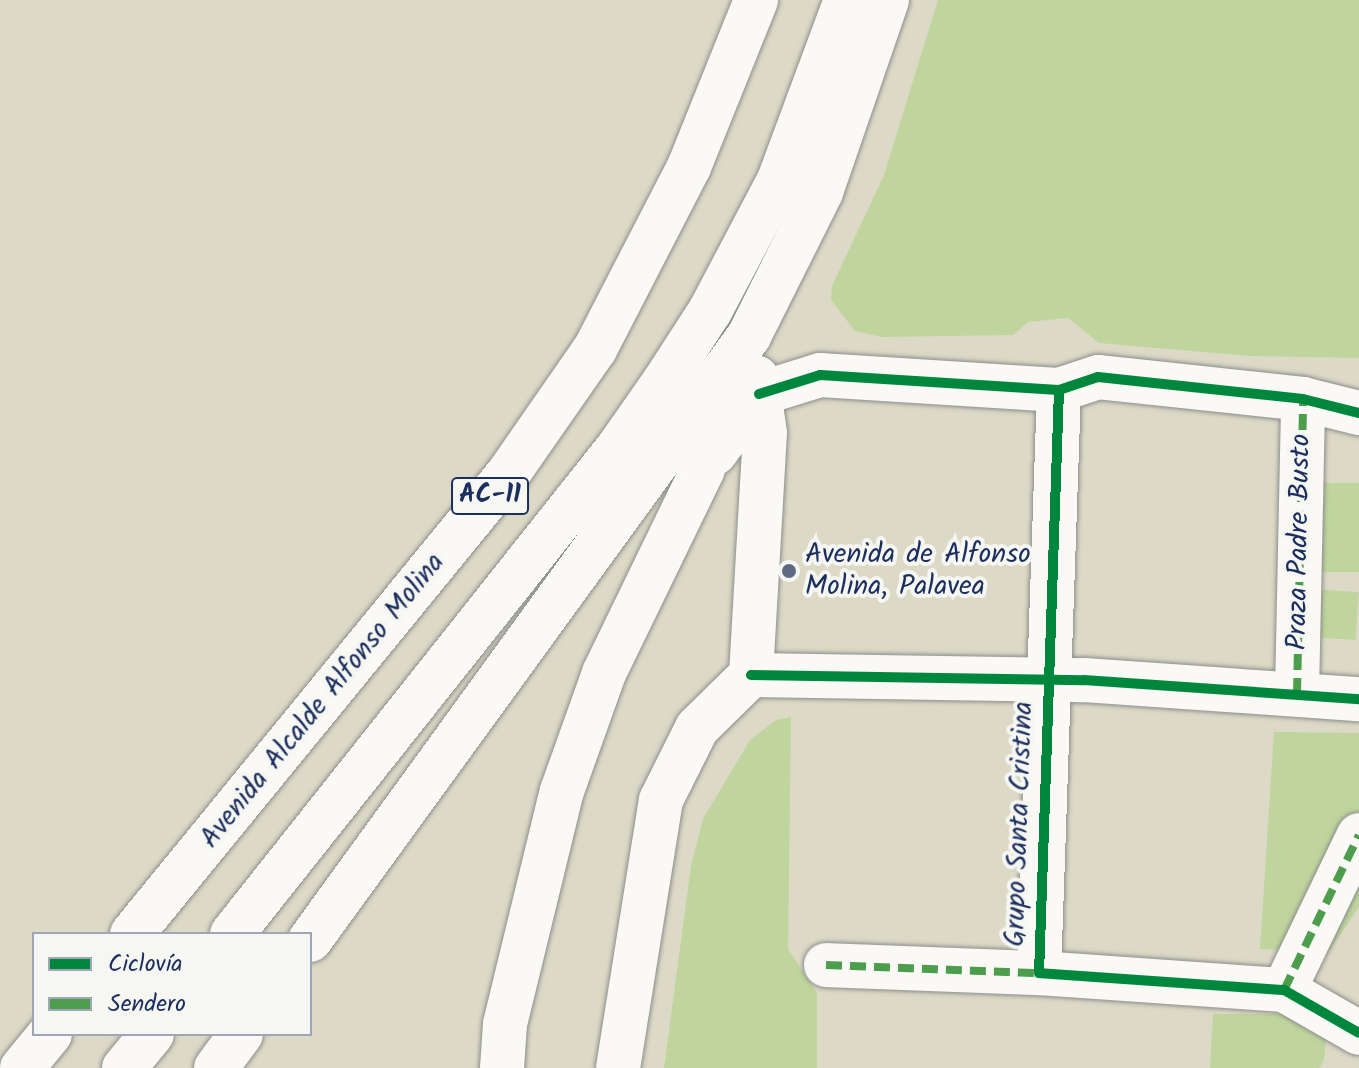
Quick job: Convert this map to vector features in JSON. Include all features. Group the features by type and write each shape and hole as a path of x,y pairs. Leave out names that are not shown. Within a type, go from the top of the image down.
{"main road":[{"name":"Avenida Alcalde Alfonso Molina","path":"134,932 498,486 595,349 689,167 756,0"},
{"path":"502,1068 505,1024 562,791 604,673 702,471 749,336 821,192 852,20 884,0"},
{"name":"AC-11","path":"234,932 607,461 664,382 710,311 779,180 852,20"},
{"path":"618,1068 661,800 697,728 751,675 765,448 749,336"},
{"path":"312,937 749,336"},
{"path":"702,471 759,394 820,375 1059,390 1098,377 1303,399"},
{"name":"Grupo Santa Cristina","path":"1059,390 1039,973 1284,990 1359,1033"},
{"name":"Praza Padre Busto","path":"1297,694 1303,399 1359,413"},
{"name":"Grupo Santa Cristina","path":"751,675 1049,680 1359,699"},
{"path":"1284,990 1359,835"},
{"path":"826,965 1039,973"},
{"path":"22,1068 48,1036"},
{"path":"124,1068 150,1036"},
{"path":"216,1068 240,1036"}],"green space":[{"path":"938,0 1359,0 1359,358 1250,356 1099,343 1068,318 1028,322 1013,335 882,337 855,331 831,300 832,286 884,175"},
{"path":"1301,483 1359,483 1359,572 1301,572"},
{"path":"1299,588 1359,592 1356,640 1296,636"},
{"path":"791,717 788,949 817,993 817,1068 664,1068 691,866 703,819 750,740 776,720"},
{"path":"1274,732 1359,733 1359,907 1328,953 1260,949"},
{"path":"1213,1014 1296,1014 1326,1040 1324,1060 1319,1068 1210,1068"}],"marked path":[{"path":"1297,694 1303,399"},
{"path":"1284,990 1359,835"},
{"path":"826,965 1039,973"}],"cycle path":[{"path":"759,394 820,375 1059,390 1098,377 1303,399 1359,413"},
{"path":"1059,390 1039,973 1284,990 1359,1033"},
{"path":"751,675 1084,680 1359,699"}],"place":[{"name":"Avenida de Alfonso Molina, Palavea","path":"789,571"}]}
